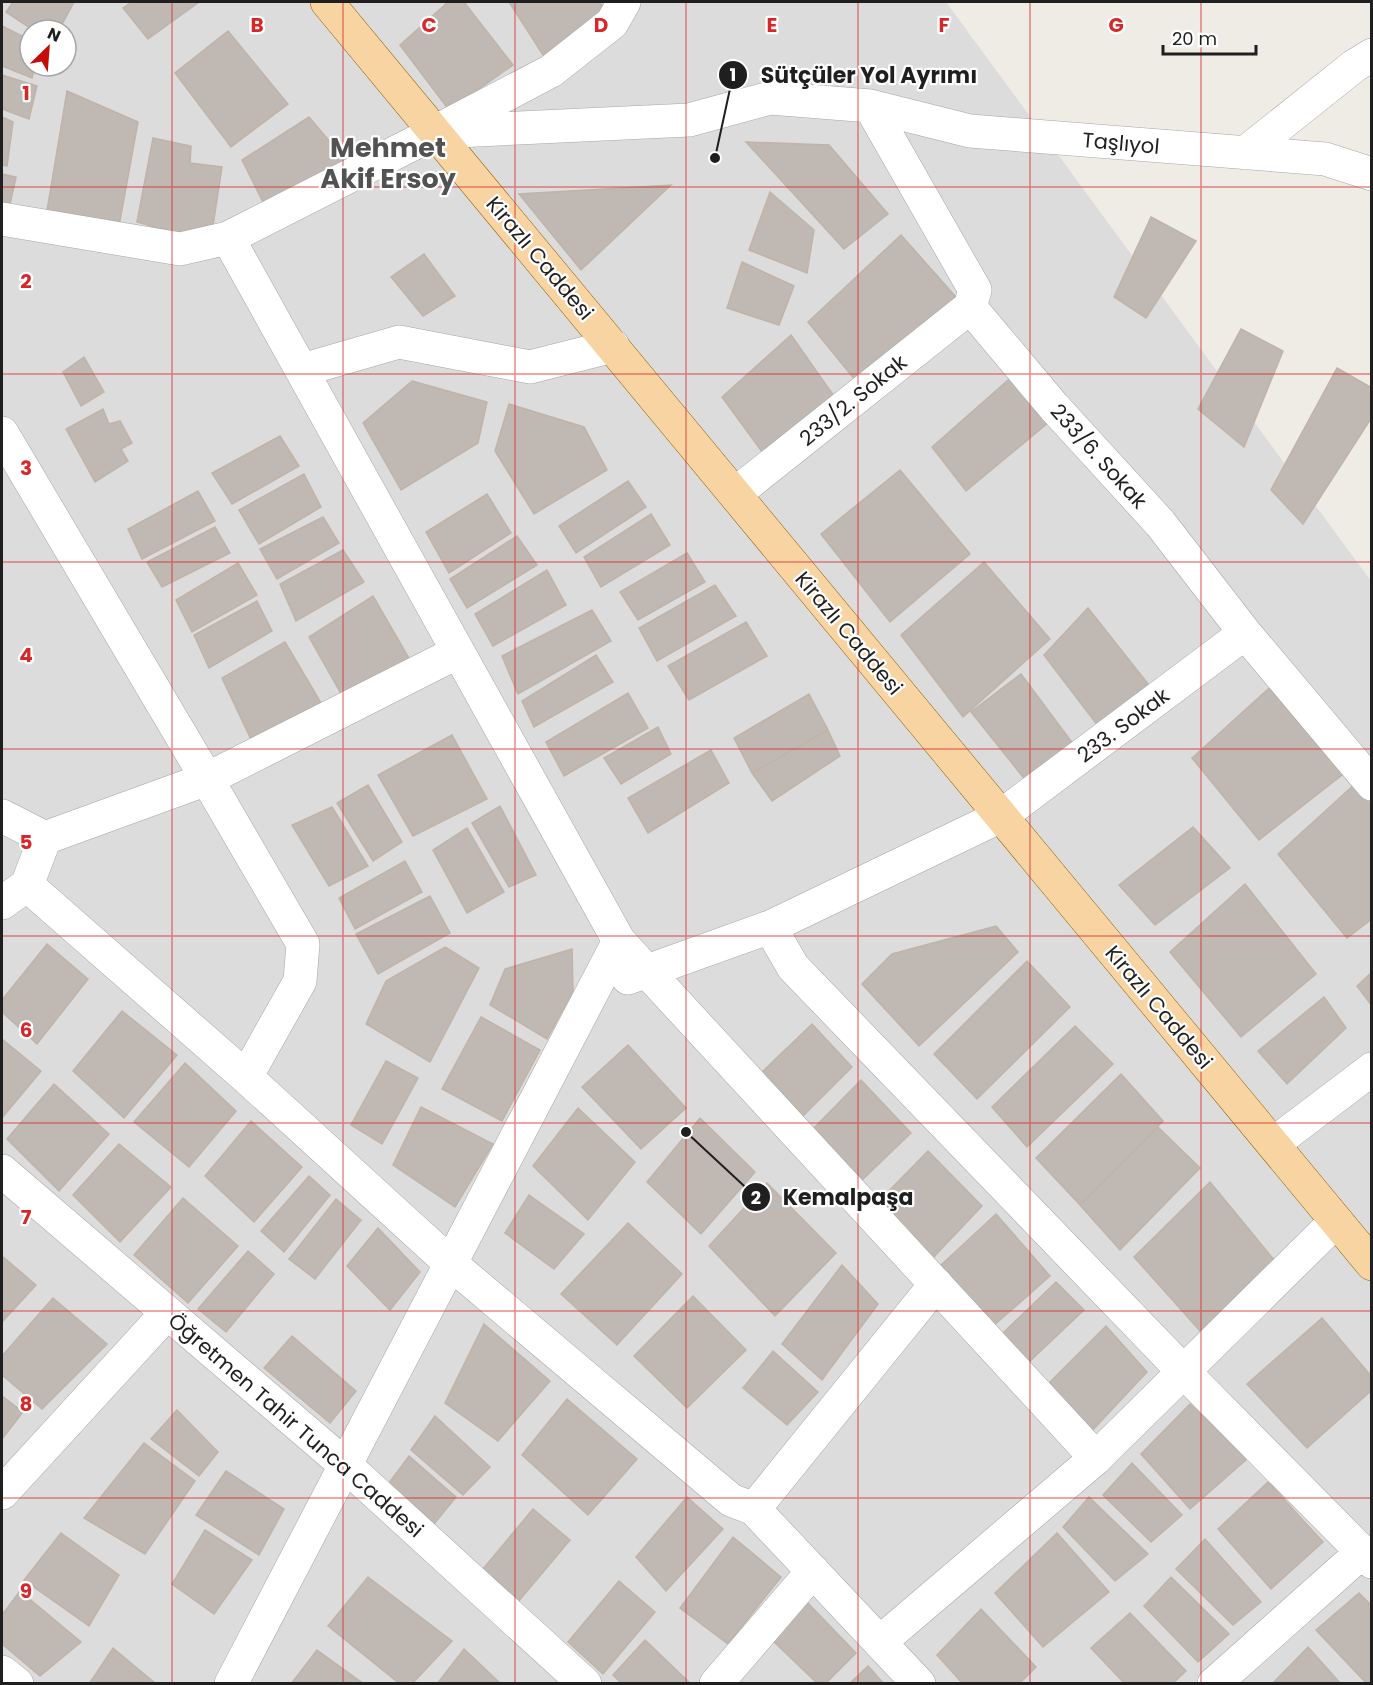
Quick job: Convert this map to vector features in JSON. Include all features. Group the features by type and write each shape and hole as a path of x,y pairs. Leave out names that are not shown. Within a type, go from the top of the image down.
{"main road":[{"name":"Kirazlı Caddesi","path":"327,2 1371,1264"}],"street":[{"path":"2,219 180,249 228,238 551,71 612,22 624,2"},
{"path":"1245,153 1371,55"},
{"name":"Taşlıyol","path":"436,132 689,120 770,98 870,106 970,131 1324,159 1371,174"},
{"path":"870,106 975,290 970,307"},
{"path":"228,238 619,941 1096,1458"},
{"name":"233/2. Sokak","path":"735,494 970,307"},
{"name":"233/6. Sokak","path":"970,307 1054,406 1160,523 1245,633 1371,784"},
{"path":"302,370 399,342 530,367 613,346"},
{"path":"2,433 303,944 300,981 246,1077"},
{"name":"233. Sokak","path":"593,992 770,927 1001,816 1245,633"},
{"path":"458,652 207,779 45,838 14,894 246,1077 450,1263 731,1500 754,1509 919,1683"},
{"path":"2,816 45,838"},
{"path":"770,927 793,967 1366,1558 1214,1683"},
{"path":"231,1683 619,941"},
{"path":"1273,1144 1371,1069"},
{"name":"Öğretmen Tahir Tunca Caddesi","path":"2,1171 344,1464 585,1683"},
{"path":"880,1642 1096,1458 1336,1221"},
{"path":"754,1509 936,1284"},
{"path":"2,1493 167,1313"},
{"path":"716,1683 813,1572"},
{"path":"2,1672 17,1683"}],"shaded area":[{"path":"2,2 946,2 1371,581 1371,1683 2,1684"}],"building":[{"path":"13,2 74,2 65,18 18,18 18,20 6,12"},
{"path":"132,2 199,2 148,39 123,8"},
{"path":"448,2 464,2 513,65 449,110 400,45"},
{"path":"509,2 600,2 605,11 543,55"},
{"path":"2,26 18,34 18,72 2,66"},
{"path":"228,31 288,104 231,147 175,73"},
{"path":"2,75 37,86 29,119 2,109"},
{"path":"67,91 138,122 119,226 47,211"},
{"path":"2,117 13,122 7,166 2,165"},
{"path":"309,117 348,163 265,206 242,160"},
{"path":"153,138 191,146 190,163 222,167 212,232 186,236 137,222"},
{"path":"746,142 829,145 888,214 844,249"},
{"path":"2,174 16,177 9,209 2,207"},
{"path":"671,185 581,270 519,194"},
{"path":"770,192 814,230 807,273 749,250"},
{"path":"1151,217 1196,241 1146,318 1114,297"},
{"path":"901,235 963,305 864,391 808,322"},
{"path":"424,254 455,296 423,316 391,277"},
{"path":"742,262 794,286 779,325 727,308"},
{"path":"1241,329 1283,351 1244,447 1198,409"},
{"path":"791,335 841,406 768,460 722,397"},
{"path":"84,357 104,392 81,406 63,372"},
{"path":"1337,368 1372,388 1372,417 1303,524 1271,490"},
{"path":"1016,373 1054,418 966,491 932,447"},
{"path":"412,381 487,402 478,443 401,490 363,423"},
{"path":"509,404 584,427 607,470 534,514 495,451"},
{"path":"103,409 109,424 120,421 132,443 121,449 128,461 95,482 66,429"},
{"path":"280,436 299,466 232,504 212,473"},
{"path":"900,470 970,554 890,622 821,534"},
{"path":"304,474 321,507 259,544 239,510"},
{"path":"628,481 646,507 576,553 559,526"},
{"path":"198,491 215,521 142,559 128,529"},
{"path":"487,494 511,533 449,573 426,532"},
{"path":"651,514 670,545 601,587 584,557"},
{"path":"323,517 339,543 277,579 260,549"},
{"path":"215,527 230,553 162,587 147,562"},
{"path":"517,536 537,565 467,608 450,579"},
{"path":"343,550 364,582 296,621 280,584"},
{"path":"687,553 705,582 638,620 620,592"},
{"path":"984,562 1050,639 963,717 901,635"},
{"path":"238,563 257,595 192,632 176,600"},
{"path":"547,570 566,605 493,646 475,614"},
{"path":"715,585 736,616 657,661 639,628"},
{"path":"373,596 410,660 344,699 309,637"},
{"path":"257,601 272,631 209,668 194,635"},
{"path":"1088,608 1148,684 1098,726 1044,655"},
{"path":"592,610 611,641 518,694 502,656"},
{"path":"746,622 767,656 689,700 668,666"},
{"path":"285,642 324,708 256,750 222,678"},
{"path":"596,655 613,682 534,727 522,701"},
{"path":"1021,674 1074,745 1027,782 971,712"},
{"path":"1277,681 1347,771 1259,840 1192,758"},
{"path":"628,693 648,728 564,776 546,742"},
{"path":"809,694 828,730 752,773 734,738"},
{"path":"658,727 671,754 621,784 604,758"},
{"path":"828,730 840,756 772,801 752,773"},
{"path":"452,735 487,799 413,836 378,775"},
{"path":"711,750 729,783 648,833 628,798"},
{"path":"1356,783 1372,802 1372,919 1347,938 1278,854"},
{"path":"368,785 402,842 373,861 337,803"},
{"path":"500,806 536,875 509,887 472,823"},
{"path":"332,807 368,866 329,886 292,825"},
{"path":"1193,827 1230,868 1155,925 1119,885"},
{"path":"467,828 504,892 467,913 433,850"},
{"path":"405,861 422,892 355,929 339,898"},
{"path":"1245,884 1316,974 1241,1037 1170,952"},
{"path":"430,896 450,933 378,974 356,934"},
{"path":"996,926 1018,952 919,1046 862,984 892,954"},
{"path":"47,944 88,979 37,1044 2,1012 2,1000"},
{"path":"445,947 479,968 430,1062 366,1024 386,981"},
{"path":"572,949 573,991 547,1039 490,1005 505,969"},
{"path":"1027,961 1070,1007 977,1099 934,1054"},
{"path":"1372,972 1372,1006 1357,986"},
{"path":"1324,997 1346,1028 1287,1084 1258,1051"},
{"path":"122,1011 177,1055 124,1118 73,1071"},
{"path":"481,1017 540,1050 502,1121 442,1089"},
{"path":"812,1024 852,1067 800,1119 759,1075"},
{"path":"1075,1026 1113,1064 1027,1147 992,1107"},
{"path":"2,1039 41,1071 2,1118"},
{"path":"628,1045 686,1108 641,1149 582,1087"},
{"path":"386,1061 418,1078 382,1144 351,1125"},
{"path":"185,1063 236,1111 189,1167 134,1122"},
{"path":"1121,1074 1163,1121 1080,1205 1036,1158"},
{"path":"861,1080 911,1133 860,1182 812,1130"},
{"path":"54,1084 109,1134 59,1191 7,1139"},
{"path":"421,1107 493,1144 455,1207 393,1165"},
{"path":"578,1108 635,1162 588,1220 533,1166"},
{"path":"700,1118 755,1172 701,1234 647,1182"},
{"path":"251,1121 302,1167 254,1222 205,1176"},
{"path":"1158,1127 1200,1168 1120,1250 1080,1205"},
{"path":"119,1144 171,1187 120,1242 73,1195"},
{"path":"928,1151 982,1206 930,1261 876,1204"},
{"path":"309,1176 330,1195 284,1252 261,1231"},
{"path":"1210,1182 1284,1272 1209,1341 1134,1257"},
{"path":"767,1183 836,1253 775,1316 709,1246"},
{"path":"529,1195 584,1234 554,1269 505,1233"},
{"path":"183,1198 238,1246 188,1303 134,1255"},
{"path":"336,1199 361,1220 315,1279 289,1259"},
{"path":"996,1214 1050,1276 992,1327 940,1266"},
{"path":"628,1223 682,1274 617,1345 561,1294"},
{"path":"378,1228 420,1272 390,1310 347,1266"},
{"path":"248,1251 274,1274 226,1332 198,1309"},
{"path":"2,1256 36,1285 2,1322"},
{"path":"842,1265 878,1304 822,1380 782,1344"},
{"path":"1056,1282 1084,1310 1028,1363 1002,1334"},
{"path":"693,1296 746,1350 687,1408 634,1356"},
{"path":"53,1298 107,1344 42,1409 2,1375 2,1356"},
{"path":"1322,1318 1372,1377 1372,1390 1307,1448 1247,1384"},
{"path":"484,1324 550,1381 498,1441 445,1403"},
{"path":"1106,1326 1147,1372 1091,1432 1049,1383"},
{"path":"292,1336 356,1391 330,1423 264,1368"},
{"path":"773,1351 818,1392 787,1425 743,1388"},
{"path":"2,1396 23,1412 2,1439"},
{"path":"567,1399 637,1459 588,1515 522,1455"},
{"path":"1190,1404 1247,1459 1190,1509 1141,1454"},
{"path":"177,1410 218,1452 199,1476 151,1439"},
{"path":"435,1416 490,1467 463,1495 411,1450"},
{"path":"144,1443 195,1481 145,1554 84,1518"},
{"path":"409,1456 456,1497 434,1524 389,1483"},
{"path":"1132,1463 1182,1515 1151,1542 1103,1495"},
{"path":"226,1471 284,1509 259,1555 196,1515"},
{"path":"1268,1482 1323,1542 1271,1589 1218,1529"},
{"path":"687,1497 723,1529 666,1591 636,1557"},
{"path":"1089,1497 1148,1554 1115,1581 1063,1527"},
{"path":"533,1509 570,1540 518,1602 483,1569"},
{"path":"205,1530 252,1560 214,1614 172,1584"},
{"path":"61,1533 119,1575 89,1626 24,1580"},
{"path":"1057,1533 1109,1592 1043,1647 995,1593"},
{"path":"733,1537 781,1577 728,1644 680,1608"},
{"path":"1205,1539 1261,1602 1233,1625 1176,1569"},
{"path":"368,1577 452,1641 412,1684 400,1684 328,1626"},
{"path":"1171,1577 1229,1634 1198,1662 1144,1606"},
{"path":"619,1581 655,1612 603,1674 568,1642"},
{"path":"20,1591 81,1642 40,1676 2,1644 2,1615"},
{"path":"1359,1593 1372,1606 1372,1684 1367,1684 1316,1630"},
{"path":"805,1600 856,1653 825,1684 818,1684 771,1639"},
{"path":"981,1609 1036,1667 1019,1684 963,1684 937,1655"},
{"path":"1130,1613 1186,1671 1172,1684 1125,1684 1091,1648"},
{"path":"645,1640 691,1684 622,1684 613,1675"},
{"path":"1308,1647 1341,1684 1272,1684"},
{"path":"113,1648 156,1684 89,1684"},
{"path":"464,1649 501,1684 437,1684"},
{"path":"317,1650 364,1684 291,1684"},
{"path":"868,1666 884,1684 849,1684"}],"place":[{"name":"Sütçüler Yol Ayrımı","path":"715,158"},
{"name":"Kemalpaşa","path":"686,1132"}],"district":[{"name":"Mehmet Akif Ersoy","path":"388,162"}]}
